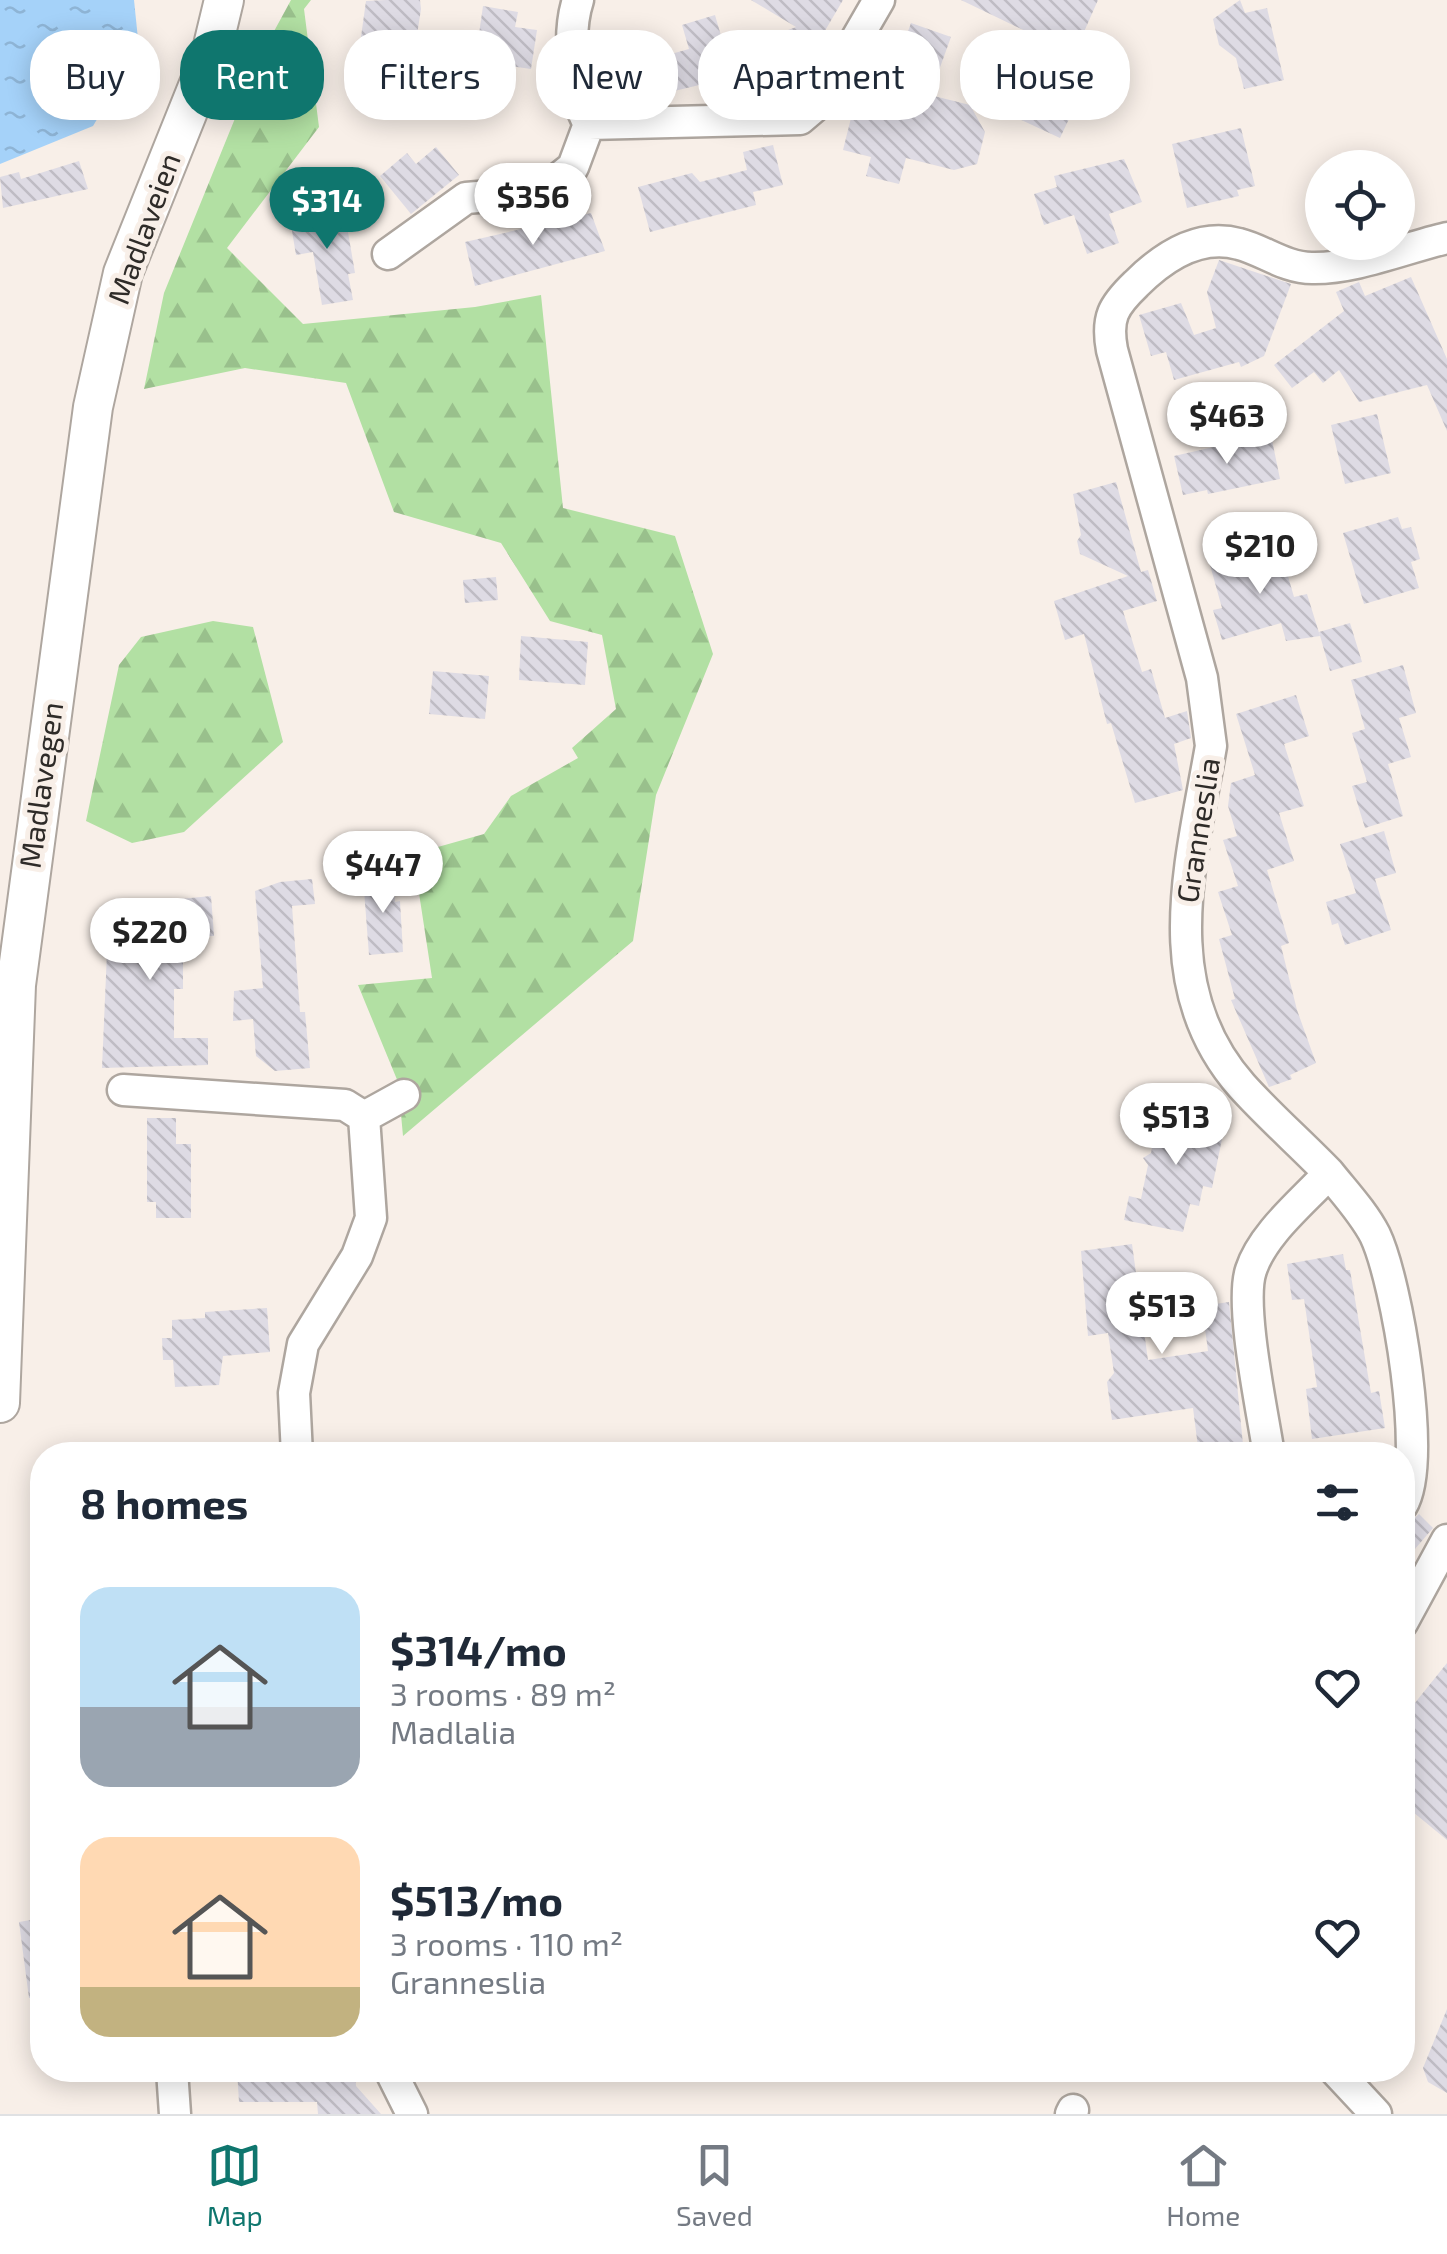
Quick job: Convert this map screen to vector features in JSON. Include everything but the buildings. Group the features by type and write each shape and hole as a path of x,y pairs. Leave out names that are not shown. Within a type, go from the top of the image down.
{"main road":[{"name":"Madlaveien","path":"217,30 224,0"},
{"name":"Madlaveien","path":"227,30 246,0"},
{"name":"Madlaveien","path":"92,407 122,273 184,120"},
{"name":"Madlavegen","path":"0,1403 16,985 92,407"}],"street":[{"path":"388,254 466,198 526,193 553,183 573,167 589,124 578,100 574,15 578,0"},
{"path":"589,124 800,119 820,102 879,0"},
{"name":"Granneslia","path":"1412,1442 1388,1270 1374,1235 1329,1174 1241,1084 1202,1022 1192,993 1185,960 1184,908 1211,746 1209,720 1190,635 1112,350 1109,317 1116,304 1154,267 1199,242 1239,244 1306,268 1334,268 1432,241"},
{"path":"123,1090 345,1104 364,1117"},
{"path":"364,1117 404,1095"},
{"path":"296,1442 294,1393 302,1344 357,1256 371,1218 364,1117"},
{"path":"1268,1442 1255,1358 1250,1272 1278,1230 1329,1174"},
{"path":"1415,1599 1447,1540"},
{"path":"173,2082 175,2114"},
{"path":"396,2082 412,2114"},
{"path":"1345,2082 1376,2114"}],"green space":[{"path":"291,0 311,0 304,9 307,30 275,30"},
{"path":"234,120 318,120 319,127 227,248 303,324 475,307 541,295 563,508 675,536 713,654 656,795 633,941 403,1136 398,1082 358,985 432,978 413,854 484,834 511,796 578,758 572,748 616,709 602,635 550,621 501,543 394,512 346,383 245,368 144,389 164,293"},
{"path":"213,621 253,627 283,742 184,832 132,843 86,821 119,665 141,637"}],"water":[{"path":"0,0 134,0 137,30 30,30 30,120 97,120 93,126 0,164"}]}
